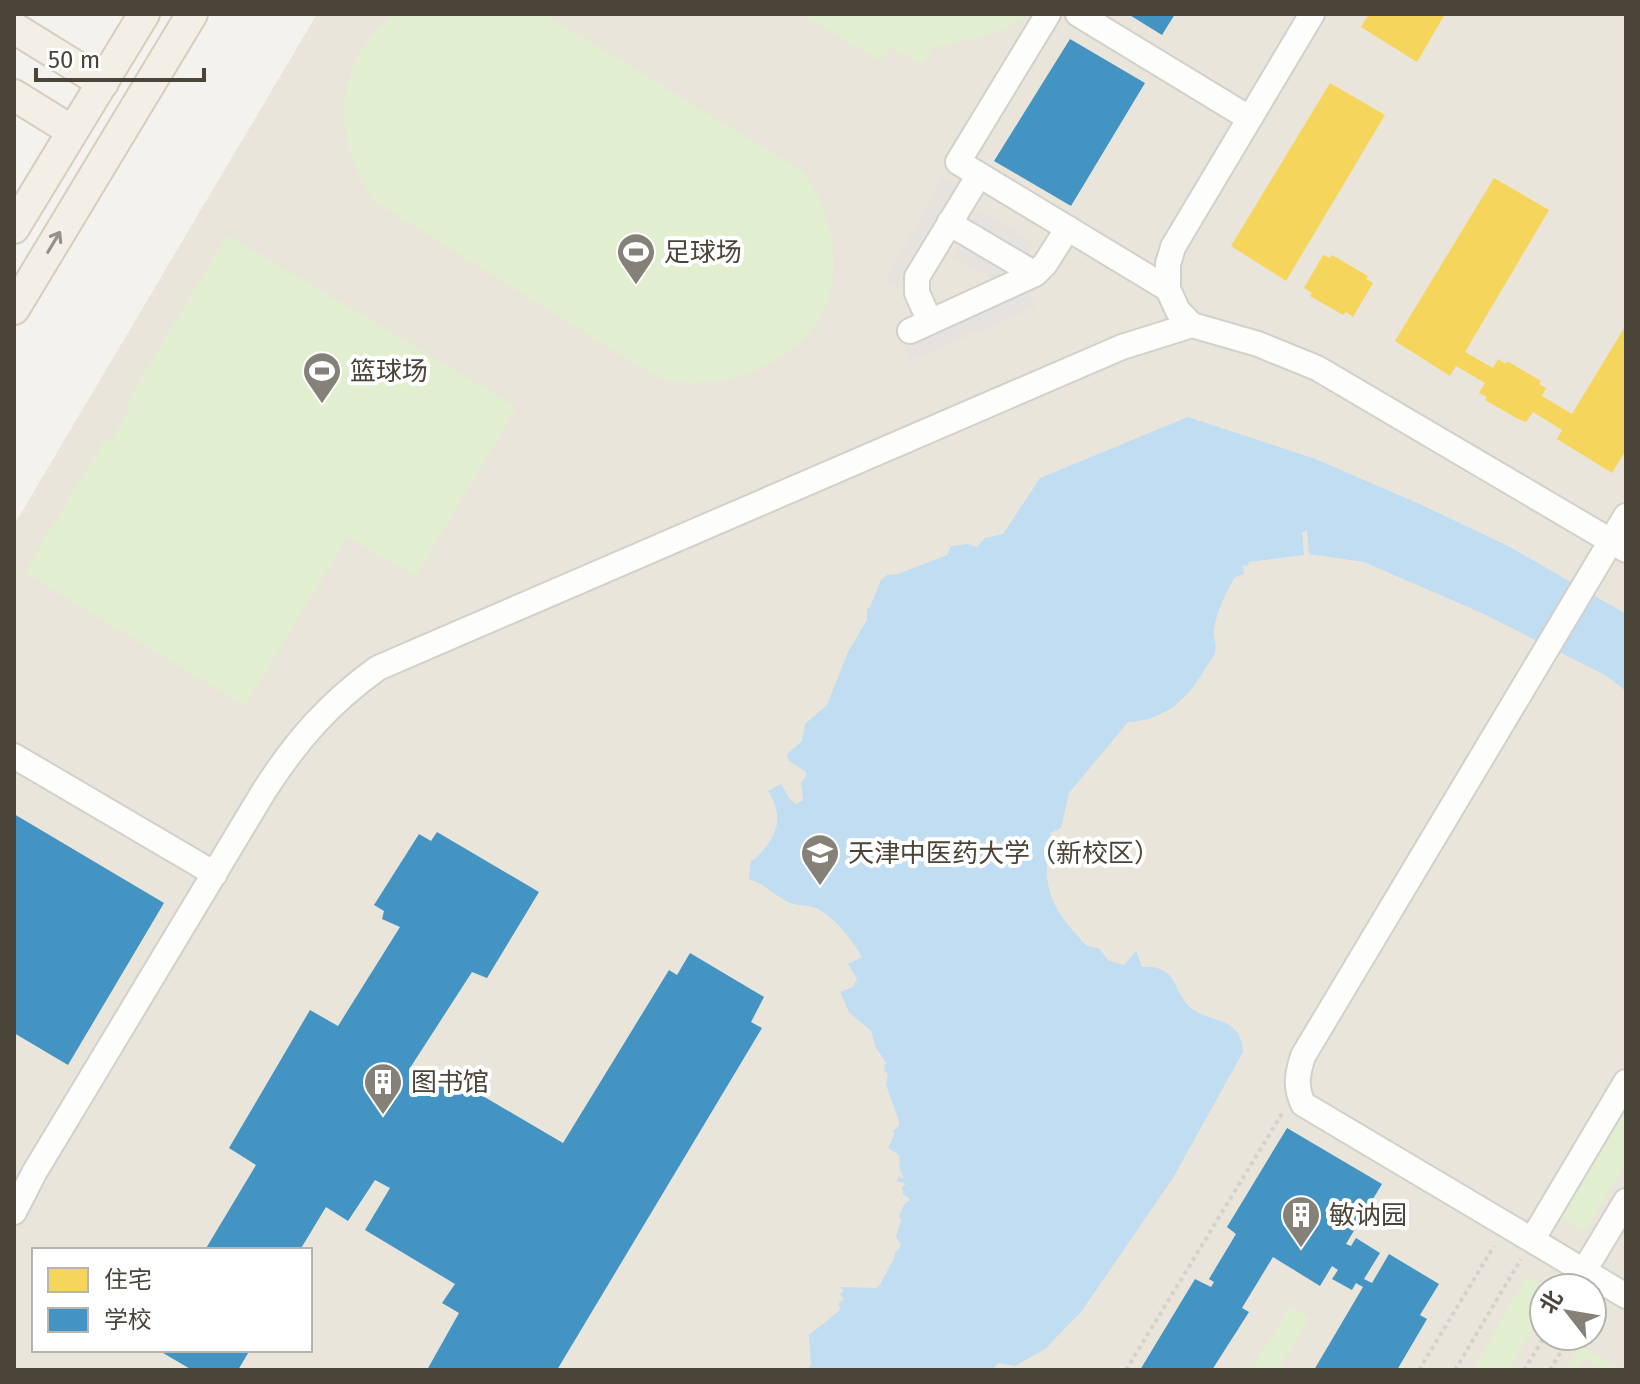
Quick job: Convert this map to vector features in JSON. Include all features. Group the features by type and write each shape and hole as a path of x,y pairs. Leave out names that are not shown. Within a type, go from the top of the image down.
{"main road":[{"path":"14,228 144,14"},
{"path":"14,309 192,14"},
{"path":"24,34 103,83"},
{"path":"14,95 72,131"}],"lane":[{"path":"1048,14 958,162 1168,289"},
{"path":"1078,14 1249,118"},
{"path":"1312,14 1173,247 1168,264 1168,289 1178,311 1192,325 1270,348 1317,368 1618,545"},
{"path":"979,175 917,277 920,326 1035,274 1068,228"},
{"path":"949,223 1035,274"},
{"path":"14,1212 34,1173 287,756 344,692 378,668 1122,347 1192,325"},
{"path":"1626,516 1618,545 1586,584 1303,1056 1297,1074 1297,1090 1303,1104 1626,1296"},
{"path":"14,756 215,874"},
{"path":"1532,1240 1626,1082"},
{"path":"1584,1271 1626,1201"}],"path":[{"path":"1126,1370 1297,1090"},
{"path":"1455,1370 1532,1240"},
{"path":"1419,1370 1494,1246"},
{"path":"1524,1370 1535,1352"},
{"path":"1550,1370 1561,1352"}],"shaded area":[{"name":"天津中医药大学（新校区）","path":"317,14 1626,14 1626,1370 14,1370 14,525"},
{"path":"943,177 960,185 898,289 885,280"},
{"path":"980,210 1033,242 1025,255 1015,250 995,282 952,256"},
{"path":"1030,292 1036,307 910,361 904,346"}],"green space":[{"name":"足球场","path":"394,14 544,14 802,171 822,204 832,244 832,285 818,322 804,339 786,353 743,375 697,383 674,381 653,375 372,200 349,151 344,102 359,56 374,34"},
{"path":"801,14 889,14 909,17 932,14 1027,14 994,33 935,47 922,64 891,47 880,61"},
{"path":"227,235 517,407 416,576 348,537 245,706 24,572 106,438 111,440 131,407 126,404"},
{"path":"1626,1107 1626,1163 1585,1232 1561,1218"},
{"path":"1527,1276 1528,1338 1509,1370 1472,1370"},
{"path":"1290,1306 1310,1318 1278,1370 1251,1370"},
{"path":"1576,1352 1592,1352 1623,1370 1602,1370 1584,1359 1577,1368 1580,1370 1565,1370"}],"water":[{"path":"1188,417 1318,460 1424,506 1510,547 1626,614 1626,691 1605,675 1484,614 1364,562 1309,554 1307,531 1302,532 1304,555 1243,565 1244,574 1235,577 1217,615 1212,659 1191,690 1174,706 1153,717 1128,722 1069,793 1061,828 1051,833 1047,868 1056,908 1087,946 1099,948 1108,960 1124,965 1136,951 1142,967 1154,967 1169,975 1191,1008 1231,1026 1241,1040 1243,1052 1173,1178 1081,1312 1045,1349 1015,1366 998,1363 993,1370 807,1370 811,1365 809,1335 840,1310 839,1302 844,1300 840,1294 844,1291 841,1287 879,1286 901,1246 896,1236 901,1221 899,1216 910,1199 903,1194 902,1187 906,1184 897,1181 899,1176 904,1179 899,1155 888,1148 899,1121 886,1085 888,1073 884,1065 887,1064 876,1048 871,1031 849,1012 840,992 853,987 857,979 848,964 862,957 848,936 820,910 788,902 749,879 751,859 754,860 762,852 776,828 776,811 768,791 781,784 796,804 803,800 801,782 806,772 788,760 787,754 802,741 805,724 827,705 848,652 867,620 867,609 881,580 887,575 898,574 947,555 951,546 967,544 977,547 985,538 1003,534 1040,478"}],"building: 住宅":[{"path":"1369,14 1445,14 1417,62 1361,27"},
{"path":"1330,83 1385,115 1286,281 1231,246"},
{"path":"1494,178 1549,210 1465,352 1493,368 1498,359 1506,364 1507,361 1541,381 1539,384 1546,388 1542,396 1572,414 1626,325 1626,450 1612,473 1557,439 1562,430 1533,412 1526,422 1518,419 1485,400 1487,397 1479,393 1485,383 1456,366 1450,376 1395,341"},
{"path":"1323,255 1330,258 1332,255 1368,276 1366,279 1373,283 1353,317 1346,312 1343,315 1310,296 1312,293 1304,288"}],"building: 学校":[{"path":"1128,14 1175,14 1162,35"},
{"path":"1070,39 1145,83 1071,206 994,161"},
{"path":"14,814 164,903 68,1065 14,1033"},
{"name":"图书馆","path":"437,832 539,892 487,978 472,972 410,1068 447,1089 454,1079 563,1143 669,970 677,975 690,953 764,997 751,1022 762,1028 557,1370 427,1370 459,1313 442,1303 455,1284 365,1230 390,1188 375,1180 348,1221 326,1207 301,1248 206,1248 256,1165 229,1148 310,1010 338,1026 400,927 382,919 384,911 374,905 419,834 431,841"},
{"name":"敏讷园","path":"1287,1128 1382,1184 1346,1244 1351,1246 1356,1238 1380,1253 1364,1279 1372,1283 1389,1254 1439,1284 1420,1315 1427,1319 1397,1370 1314,1370 1363,1287 1356,1283 1352,1290 1332,1279 1338,1270 1332,1266 1320,1286 1273,1257 1242,1308 1249,1312 1212,1370 1140,1370 1195,1279 1211,1287 1214,1282 1209,1279 1236,1234 1227,1227"},
{"path":"161,1352 249,1352 238,1370 192,1370"}],"place":[{"name":"足球场","path":"636,286"},
{"name":"篮球场","path":"322,405"},
{"name":"天津中医药大学（新校区）","path":"820,887"},
{"name":"图书馆","path":"383,1116"},
{"name":"敏讷园","path":"1301,1249"}]}
